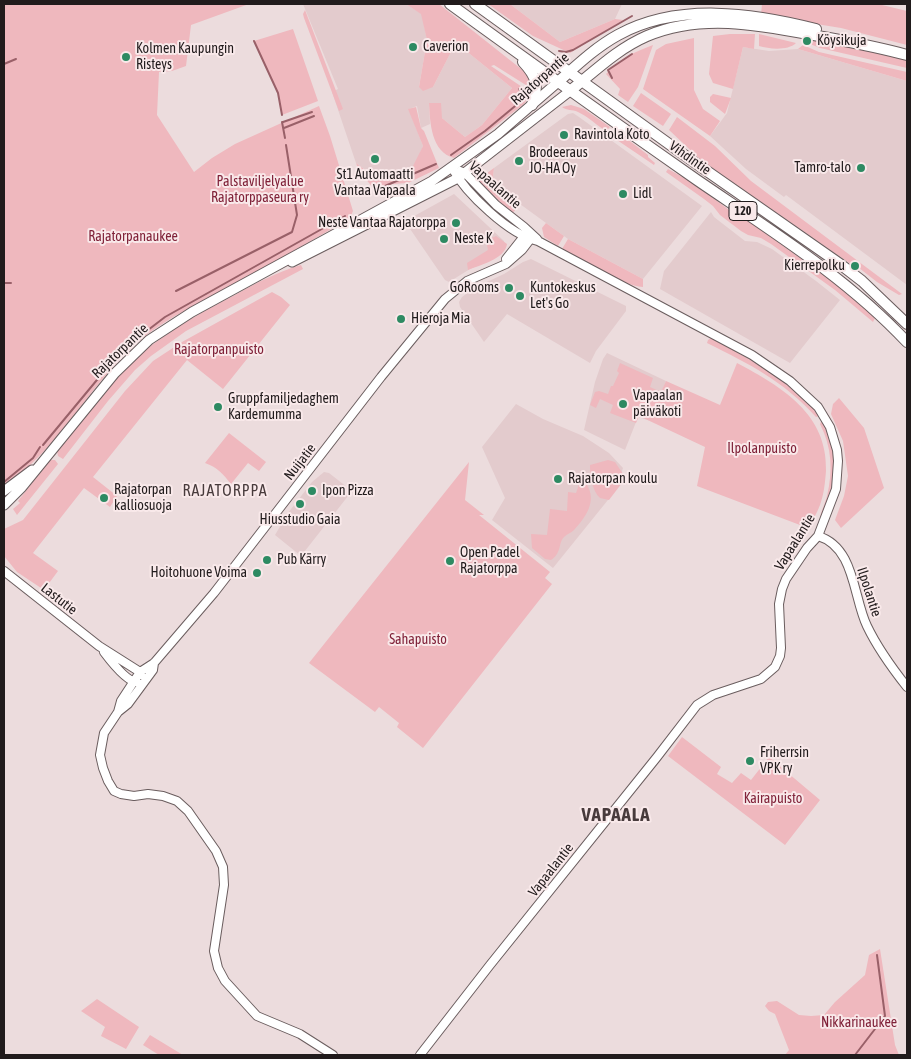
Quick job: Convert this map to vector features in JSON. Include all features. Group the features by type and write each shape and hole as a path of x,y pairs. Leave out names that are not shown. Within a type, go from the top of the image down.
{"main road":[{"name":"Vihdintie","path":"450,4 570,91 831,273 876,310 907,342"},
{"name":"Vihdintie","path":"475,4 694,162 840,264 862,281 907,324"},
{"name":"Rajatorpantie","path":"4,505 22,487 109,379 149,340 187,315 402,198 452,168 498,134 591,53 629,30 655,21 687,15 727,15 772,20 833,33 860,43"},
{"name":"Rajatorpantie","path":"267,272 298,260 462,175 583,81 609,58 631,44 666,29 688,24 726,23 762,26 860,43 907,55"},
{"path":"510,48 528,68 535,80 536,89 532,104"},
{"name":"Rajatorpantie","path":"4,491 42,462"}],"street":[{"name":"Vapaalantie","path":"420,1055 697,705 713,695 761,679 775,667 781,648 779,604 782,589 786,579 818,536 834,497 838,466 834,438 825,418 818,407 790,381 752,355 531,237 487,210 462,175 452,168"},
{"name":"Nuijatie","path":"118,712 121,701 140,672 154,663 214,593 381,377 445,299 467,281 506,264 522,250 531,237"},
{"name":"Ilpolantie","path":"818,536 828,539 841,554 851,576 866,624 881,652 907,687"},
{"name":"Lastutie","path":"4,571 99,646 140,672"},
{"name":"Lastutie","path":"99,646 125,676 133,682"},
{"name":"Nuijatie","path":"154,663 153,670 142,682 128,704 118,712 104,733 100,755 105,775 114,791 128,796 148,794 163,796 177,802 188,811 216,851 224,876 223,895 214,950 218,968 225,981 257,1016 300,1034 333,1055"},
{"path":"133,682 142,682 140,672"}],"shaded area":[{"path":"303,4 406,4 422,14 427,40 419,87 433,87 451,52 460,46 512,88 482,125 465,137 442,118 429,103 430,124 421,128 417,106 409,109 423,146 415,165 391,177 375,177 356,163 332,92 338,89"},
{"path":"510,4 622,4 615,19 560,42"},
{"path":"743,47 769,51 798,49 907,81 907,285 786,195 784,197 746,169 710,136 727,113"},
{"path":"573,113 702,206 643,279 568,239 520,204 493,177 494,168 568,114"},
{"path":"454,194 504,241 505,249 491,260 470,269 449,282 445,280 406,223 407,220"},
{"path":"711,212 714,217 745,241 757,242 772,249 840,300 790,363 660,289 664,271"},
{"path":"531,259 626,306 626,311 596,351 590,363 507,314 484,342 460,307 459,302 462,297 476,287"},
{"name":"Vapaalan päiväkoti","path":"607,353 666,381 651,421 638,417 625,450 584,430 595,382"},
{"name":"Rajatorpan koulu","path":"516,404 543,419 583,436 609,453 623,468 616,490 553,568 492,520 505,498 482,447"},
{"path":"324,472 329,473 352,491 301,556 275,535 288,513 312,482"}],"green space":[{"name":"Rajatorpanaukee","path":"4,4 249,4 191,25 186,66 172,71 159,72 157,115 194,172 235,144 319,106 353,211 350,218 277,261 180,313 143,338 115,364 40,456 4,486"},
{"path":"406,4 439,4 525,72 533,86 529,87 494,65 491,66 531,93 524,104 454,158 446,155 436,143 431,127 429,103 441,103 442,118 465,137 482,125 512,88 460,46 451,52 433,87 423,91 419,87 427,40 421,14"},
{"path":"488,4 510,4 560,42 615,19 623,20 570,53 533,36"},
{"path":"762,4 878,4 907,11 907,45 841,28 761,15"},
{"path":"305,10 343,109 339,111 304,18"},
{"path":"293,29 318,101 282,115 278,93 254,41"},
{"path":"755,34 754,49 743,47 733,89 713,83 709,74 713,36"},
{"path":"759,34 796,43 793,46 783,48 763,47 759,46"},
{"path":"694,38 694,90 703,109 720,121 710,136 643,89 656,50 666,44"},
{"path":"812,39 907,60 907,68 820,48 810,44"},
{"path":"653,45 638,87 628,102 618,95 620,89 606,74 627,56"},
{"path":"803,45 819,52 907,72 907,81 798,49"},
{"path":"641,93 671,114 663,126 633,106"},
{"path":"713,94 731,98 725,114 710,102 710,97"},
{"path":"571,105 584,109 610,127 607,130 603,129 576,111 562,107"},
{"path":"416,107 421,128 424,131 439,168 408,183 392,184 377,190 374,189 359,171 356,163 377,177 382,178 394,176 412,168 423,146 408,109"},
{"path":"677,117 715,146 751,181 902,294 899,295 877,282 854,264 852,265 702,161 669,130"},
{"path":"614,129 648,155 655,163 654,165 614,138 612,134"},
{"path":"494,168 493,177 520,204 512,214 480,182 480,178"},
{"path":"668,169 690,181 740,218 747,220 831,280 875,318 873,322 835,290 771,244 761,238 741,231 720,215 713,206 666,172"},
{"path":"546,223 564,236 558,246 544,237 542,228"},
{"path":"496,236 507,244 502,254 491,261 468,270 467,263 488,250 487,245"},
{"path":"568,239 643,279 643,287 634,286 613,277 562,249"},
{"path":"301,265 303,269 186,331 151,356 135,370 108,401 63,459 58,456 57,451 99,396 139,355 192,318 275,274"},
{"name":"Rajatorpanpuisto","path":"272,292 290,305 223,389 187,360 93,477 117,496 110,507 84,488 33,553 58,571 44,590 17,572 4,556 4,529 23,520 125,391 153,361 182,342"},
{"path":"711,338 783,381 820,416 816,417 791,393 765,374 707,343"},
{"name":"Ilpolanpuisto","path":"620,363 653,378 650,387 661,392 666,381 720,405 737,363 785,393 811,418 819,433 825,451 826,471 824,488 820,505 813,519 804,525 800,525 697,486 705,447 639,416 636,423 610,413 613,405 600,399 596,408 590,405 595,392 599,391 608,394 619,373 617,371"},
{"path":"839,398 864,428 884,488 841,528 835,520 844,496 848,476 843,441 831,414 833,404"},
{"path":"822,420 831,444 834,469 830,494 820,518 827,496 831,468 827,441 820,424"},
{"path":"229,433 266,462 259,471 248,463 231,484 220,471 205,463"},
{"path":"50,460 55,460 58,464 17,515 13,509 20,503 18,501"},
{"path":"608,460 615,462 623,474 622,483 609,500 600,498 597,495 593,487 590,465"},
{"name":"Sahapuisto","path":"469,462 465,500 484,515 479,515 550,572 545,578 552,584 423,748 397,727 399,723 379,707 375,712 309,663"},
{"path":"579,484 587,485 590,491 589,509 573,531 562,539 557,554 551,560 545,559 532,548 531,534 547,535 550,509 567,511 568,492 576,493"},
{"name":"Kairapuisto","path":"682,737 721,767 717,774 732,783 741,773 751,780 769,757 820,800 785,845 668,756"},
{"name":"Nikkarinaukee","path":"880,949 895,1045 899,1055 785,1055 789,1050 775,1014 765,1006 768,1002 777,1001 799,1015 824,1015 835,1002 865,975 869,955"},
{"path":"97,999 139,1027 126,1049 101,1036 105,1027 81,1011"},
{"path":"150,1035 183,1055 159,1055 143,1045"}],"waterway":[{"path":"559,51 573,50 632,16"},
{"path":"254,41 278,93 282,115"},
{"path":"612,78 608,70 632,54"},
{"path":"4,64 16,59"},
{"path":"451,155 485,131 520,102 523,95 519,89"},
{"path":"283,122 312,112"},
{"path":"284,128 314,116"},
{"path":"282,122 285,138"},
{"path":"176,291 292,232 297,215 286,145"},
{"path":"378,189 436,164"},
{"path":"43,445 111,363 135,340 165,317 345,216"},
{"path":"4,283 11,283"},
{"path":"4,482 33,458 40,447"},
{"path":"855,1055 885,1016 877,955"}],"place":[{"name":"Köysikuja","path":"807,41"},
{"name":"Caverion","path":"413,47"},
{"name":"Kolmen Kaupungin Risteys","path":"126,57"},
{"name":"Ravintola Koto","path":"564,135"},
{"name":"St1 Automaatti Vantaa Vapaala","path":"375,159"},
{"name":"Brodeeraus JO-HA Oy","path":"519,161"},
{"name":"Tamro-talo","path":"861,168"},
{"name":"Lidl","path":"623,194"},
{"name":"Neste Vantaa Rajatorppa","path":"456,223"},
{"name":"Neste K","path":"444,239"},
{"name":"Kierrepolku","path":"855,266"},
{"name":"GoRooms","path":"509,288"},
{"name":"Kuntokeskus Let's Go","path":"520,296"},
{"name":"Hieroja Mia","path":"401,319"},
{"name":"Vapaalan päiväkoti","path":"623,404"},
{"name":"Gruppfamiljedaghem Kardemumma","path":"218,407"},
{"name":"Rajatorpan koulu","path":"558,479"},
{"name":"Ipon Pizza","path":"312,491"},
{"name":"Rajatorpan kalliosuoja","path":"104,498"},
{"name":"Hiusstudio Gaia","path":"300,504"},
{"name":"Pub Kärry","path":"267,560"},
{"name":"Open Padel Rajatorppa","path":"450,561"},
{"name":"Hoitohuone Voima","path":"257,573"},
{"name":"Friherrsin VPK ry","path":"750,761"}],"district":[{"name":"RAJATORPPA","path":"225,491"},
{"name":"VAPAALA","path":"616,815"}],"park label":[{"name":"Palstaviljelyalue Rajatorppaseura ry","path":"260,190"}]}
